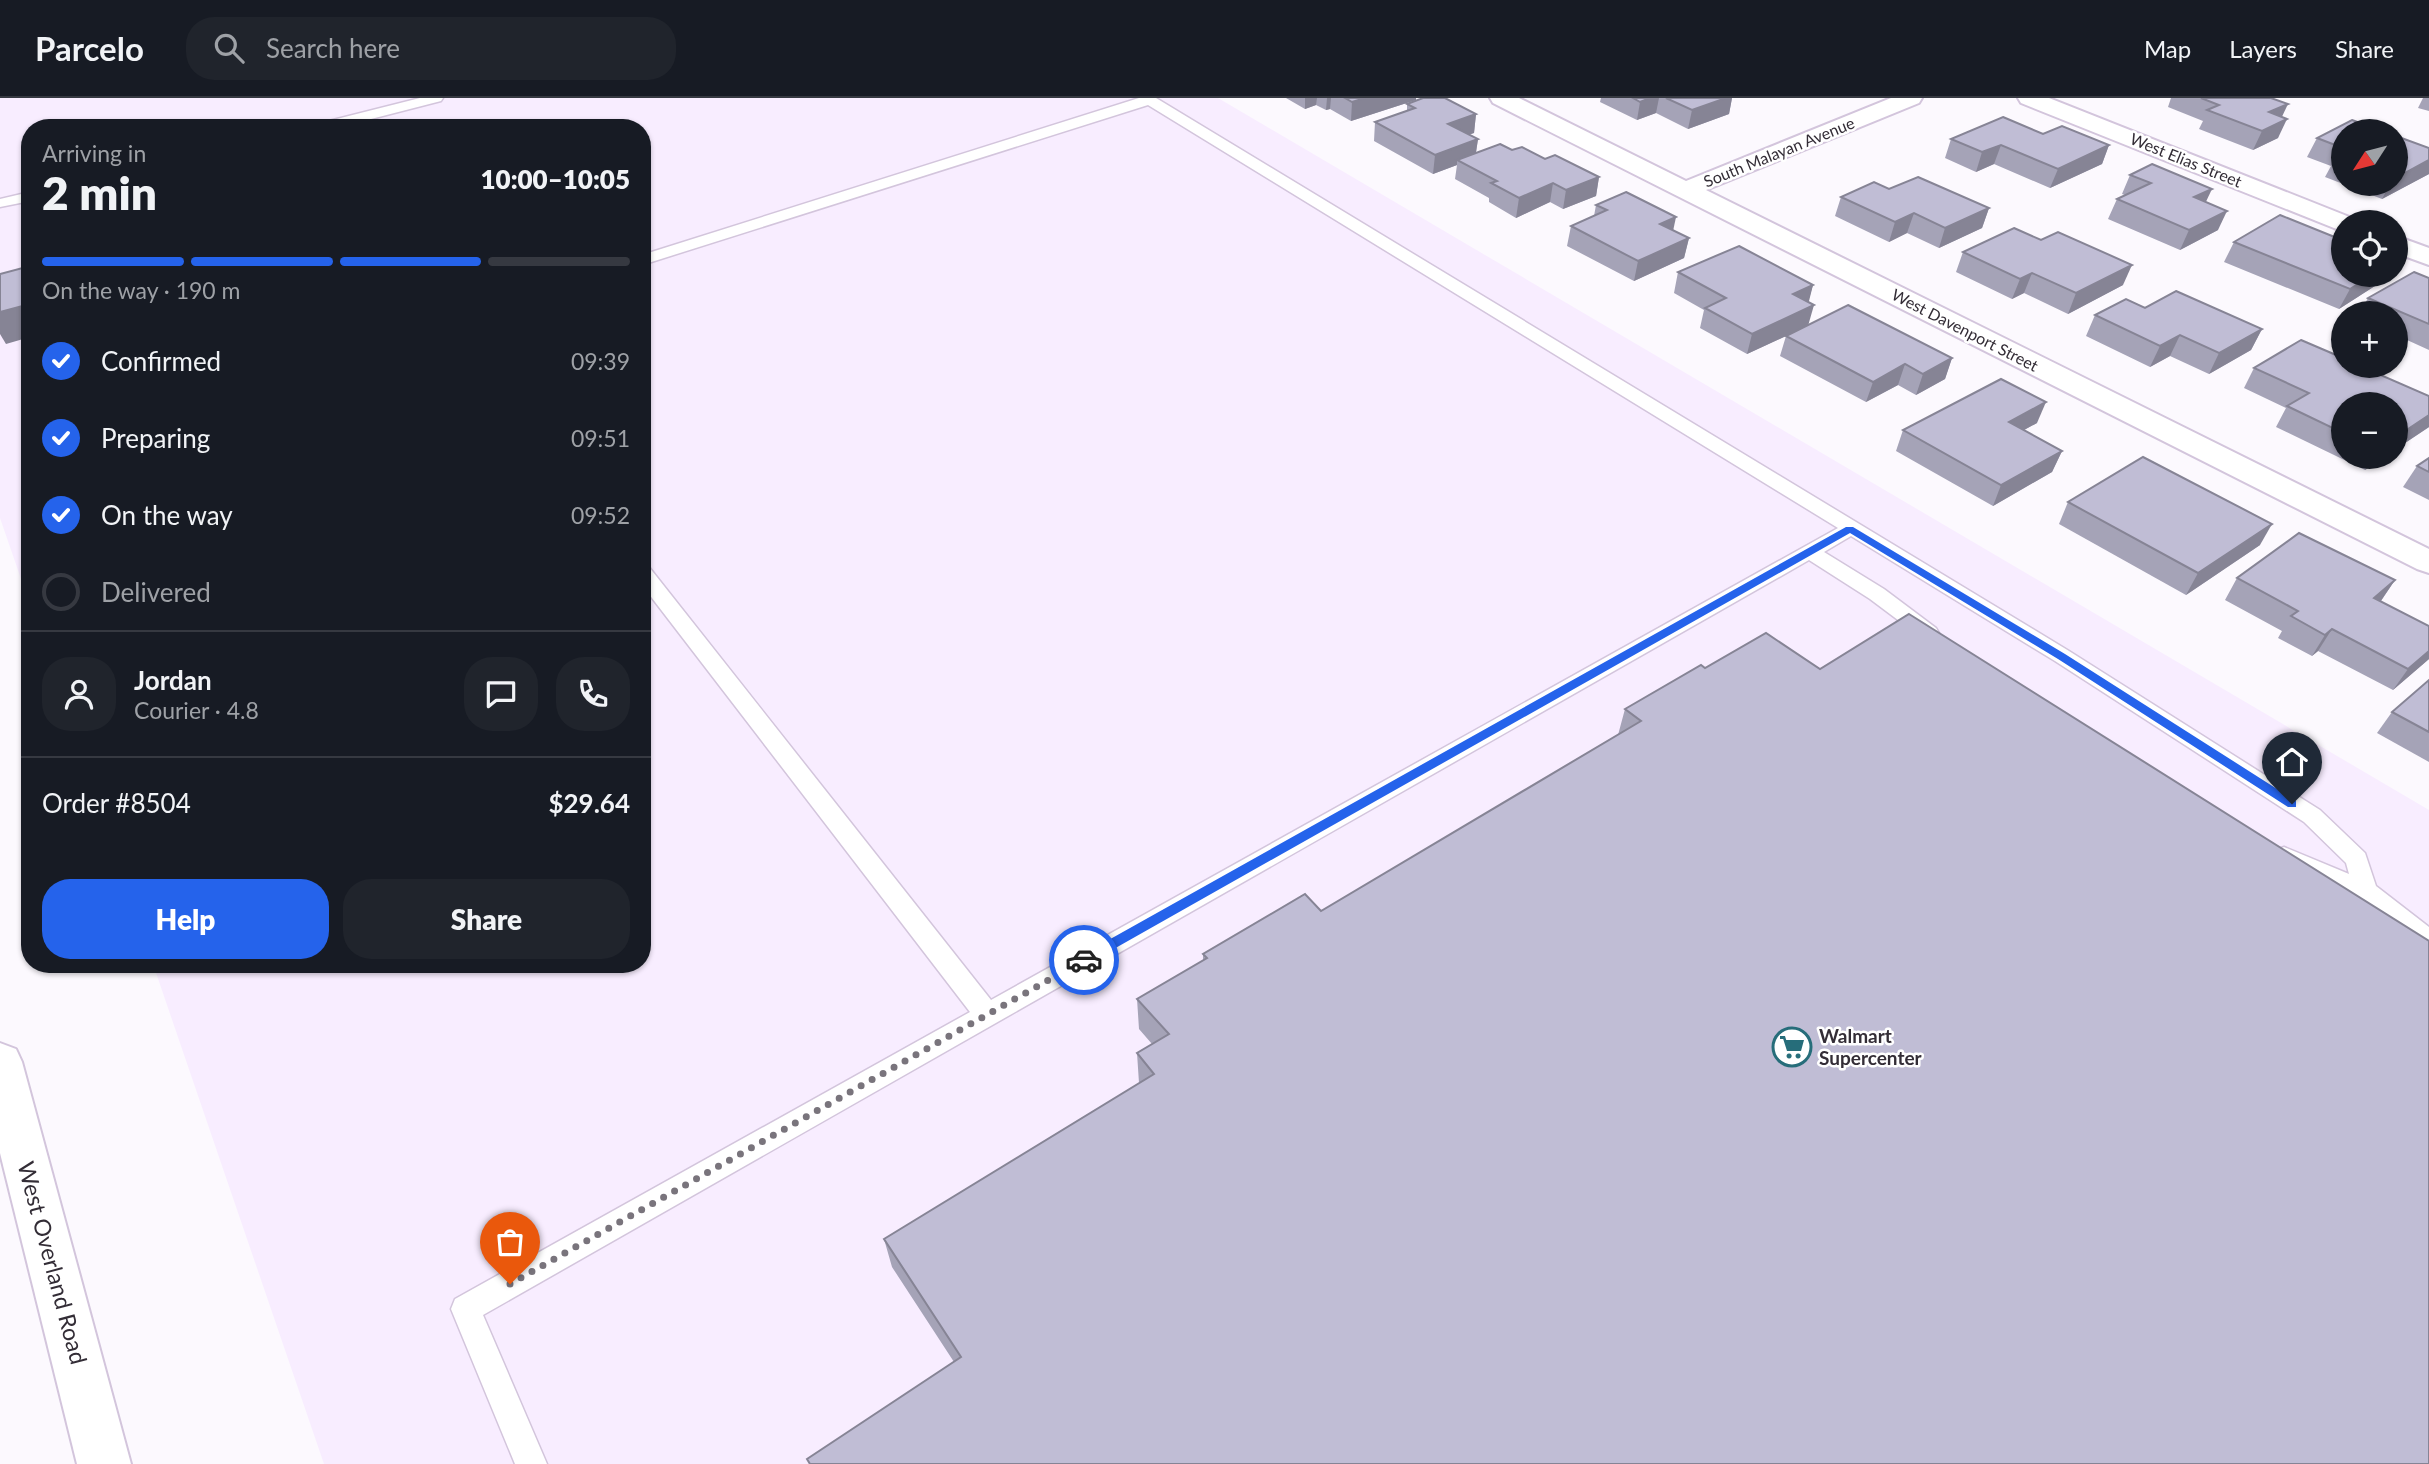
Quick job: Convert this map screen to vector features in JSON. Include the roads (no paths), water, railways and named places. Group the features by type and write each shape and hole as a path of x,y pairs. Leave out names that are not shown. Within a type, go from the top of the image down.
{"street":[{"name":"West Davenport Street","path":"1501,98 2429,562"},
{"name":"South Malayan Avenue","path":"1685,190 1911,98"},
{"name":"West Elias Street","path":"2029,98 2331,218"},
{"path":"2408,249 2429,257"},
{"name":"West Overland Road","path":"0,1062 104,1464"}],"lane":[{"path":"353,119 436,98"},
{"path":"651,257 1148,99 2062,656 2312,816 2357,859 2365,891"},
{"path":"0,203 21,198"},
{"path":"531,1464 466,1309 1850,529"},
{"path":"1810,552 1877,594 1946,646"},
{"path":"651,582 987,1014"},
{"path":"2266,846 2365,891 2429,941"}],"place":[{"name":"Walmart Supercenter","path":"1792,1047"}]}
